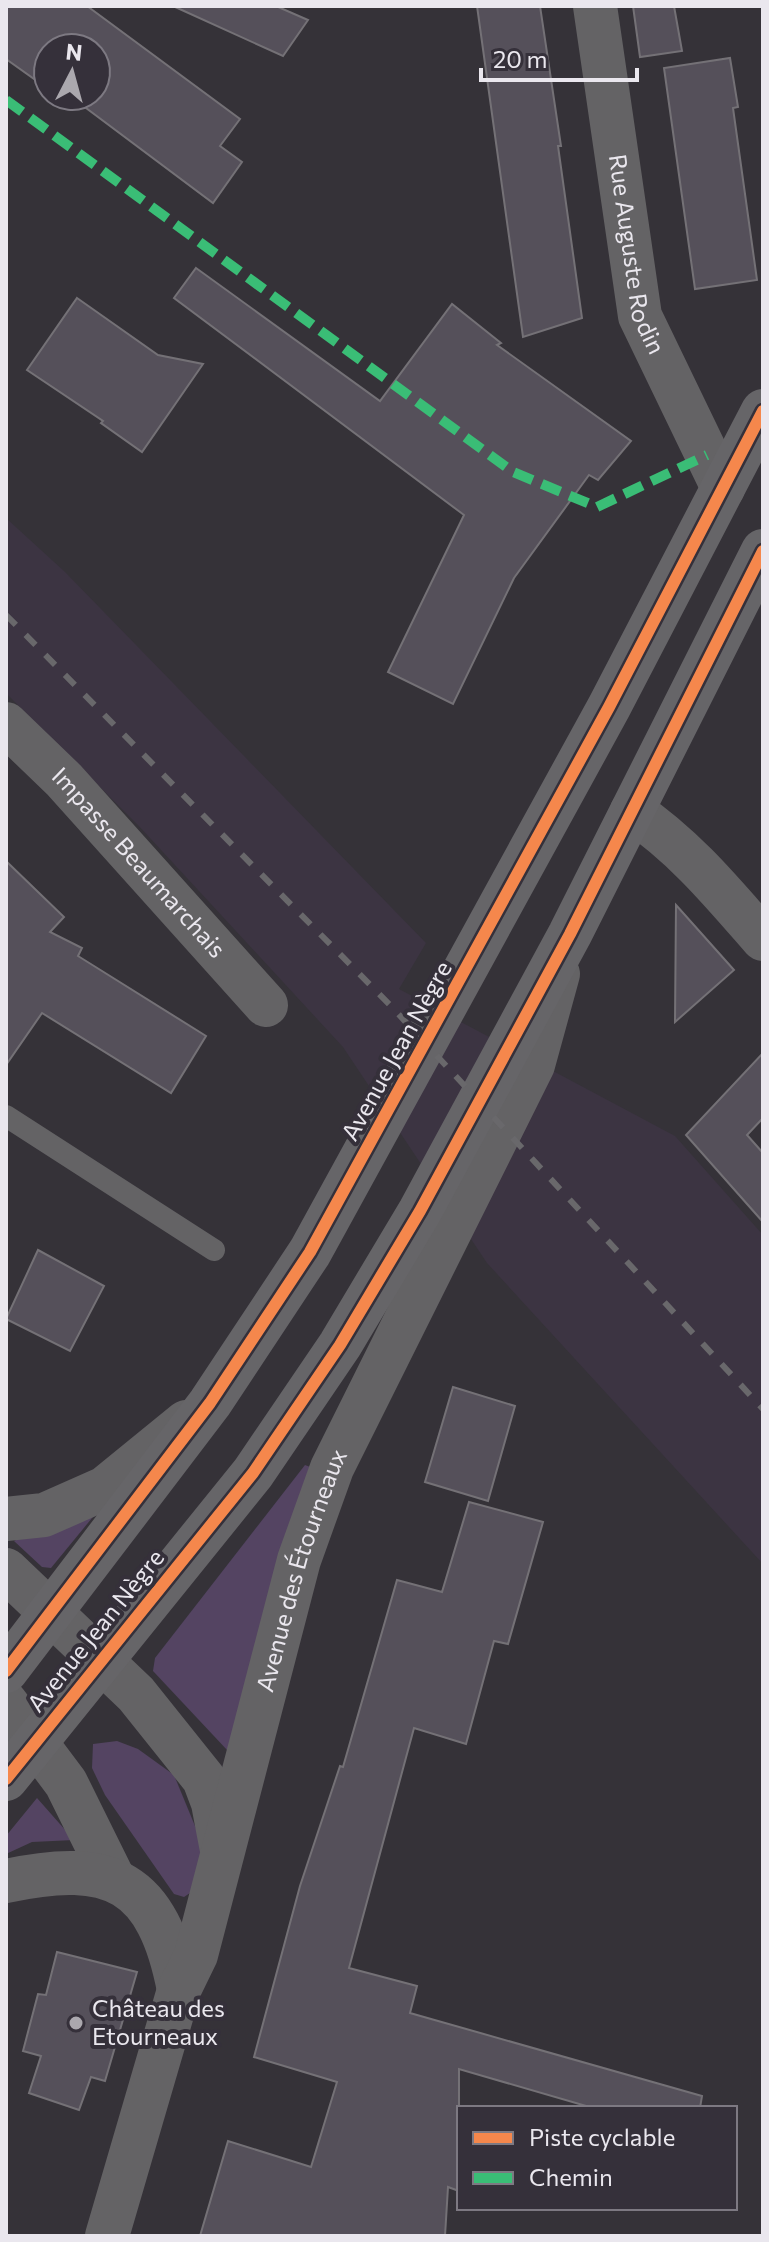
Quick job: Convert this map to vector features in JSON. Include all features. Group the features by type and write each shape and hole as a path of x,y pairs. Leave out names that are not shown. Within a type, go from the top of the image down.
{"main road":[{"name":"Avenue Jean Nègre","path":"6,1671 210,1403 310,1252 405,1085 763,411"},
{"name":"Avenue Jean Nègre","path":"6,1779 253,1473 340,1345 420,1211 570,934 763,551"}],"street":[{"name":"Rue Auguste Rodin","path":"595,6 640,316 723,488"},
{"name":"Impasse Beaumarchais","path":"6,724 64,780 266,1005"},
{"path":"632,811 665,833 696,863 763,939"},
{"name":"Avenue des Étourneaux","path":"107,2236 179,1990 196,1955 299,1560 332,1468 533,1065 570,934"},
{"path":"6,1519 44,1515 105,1488 210,1403"},
{"path":"6,1570 136,1694 204,1779 213,1803 223,1855"},
{"path":"6,1703 66,1783 113,1878 150,1908 170,1945 179,1990"},
{"path":"6,1881 52,1873 113,1878"}],"lane":[{"path":"6,1116 214,1250"}],"shaded area":[{"path":"6,518 65,572 426,943 399,989 675,1136 763,1235 763,1564 487,1263 343,1047 138,825 6,693"},
{"path":"305,1465 318,1470 228,1751 153,1671 155,1658"},
{"path":"115,1490 51,1568 42,1567 14,1541"},
{"path":"117,1741 138,1749 174,1775 202,1843 196,1889 184,1897 174,1894 105,1795 92,1768 93,1744"},
{"path":"37,1798 74,1840 32,1842 6,1854 6,1836"}],"building":[{"path":"6,6 87,6 240,119 220,146 242,162 213,203 91,112 112,112 112,32 32,32 32,77 6,59"},
{"path":"173,6 276,6 308,20 283,56"},
{"path":"477,6 540,6 561,146 558,146 582,318 523,337"},
{"path":"633,6 674,6 682,51 640,57"},
{"path":"730,58 738,107 733,108 757,280 695,289 664,68"},
{"path":"196,268 380,401 452,304 501,343 497,345 631,441 598,480 589,475 514,578 453,704 388,672 464,515 174,298"},
{"path":"77,298 158,355 203,364 142,452 101,423 103,421 27,370"},
{"path":"6,861 64,917 50,932 82,948 78,956 206,1036 171,1093 42,1013 6,1065"},
{"path":"676,905 734,970 675,1022"},
{"path":"763,1053 763,1118 747,1135 763,1153 763,1222 686,1135"},
{"path":"38,1250 104,1286 70,1351 6,1319"},
{"path":"453,1387 515,1406 488,1501 425,1482"},
{"path":"469,1502 543,1522 508,1644 494,1641 466,1744 414,1728 349,1968 417,1986 410,2013 702,2096 700,2106 586,2106 459,2069 457,2190 448,2187 445,2236 200,2236 228,2141 311,2167 337,2082 254,2057 300,1886 340,1766 343,1767 397,1580 442,1592"},
{"name":"Château des Etourneaux","path":"57,1952 137,1972 105,2081 91,2077 79,2110 29,2093 41,2056 23,2051 38,1994 46,1995"}],"railway":[{"path":"6,615 390,1005 763,1409"}],"marked path":[{"path":"6,100 513,472 597,507 707,455"}],"cycle path":[{"path":"6,1671 210,1403 310,1252 609,707 763,411"},
{"path":"6,1779 253,1473 340,1345 420,1211 570,934 763,551"}],"place":[{"name":"Château des Etourneaux","path":"76,2023"}]}
